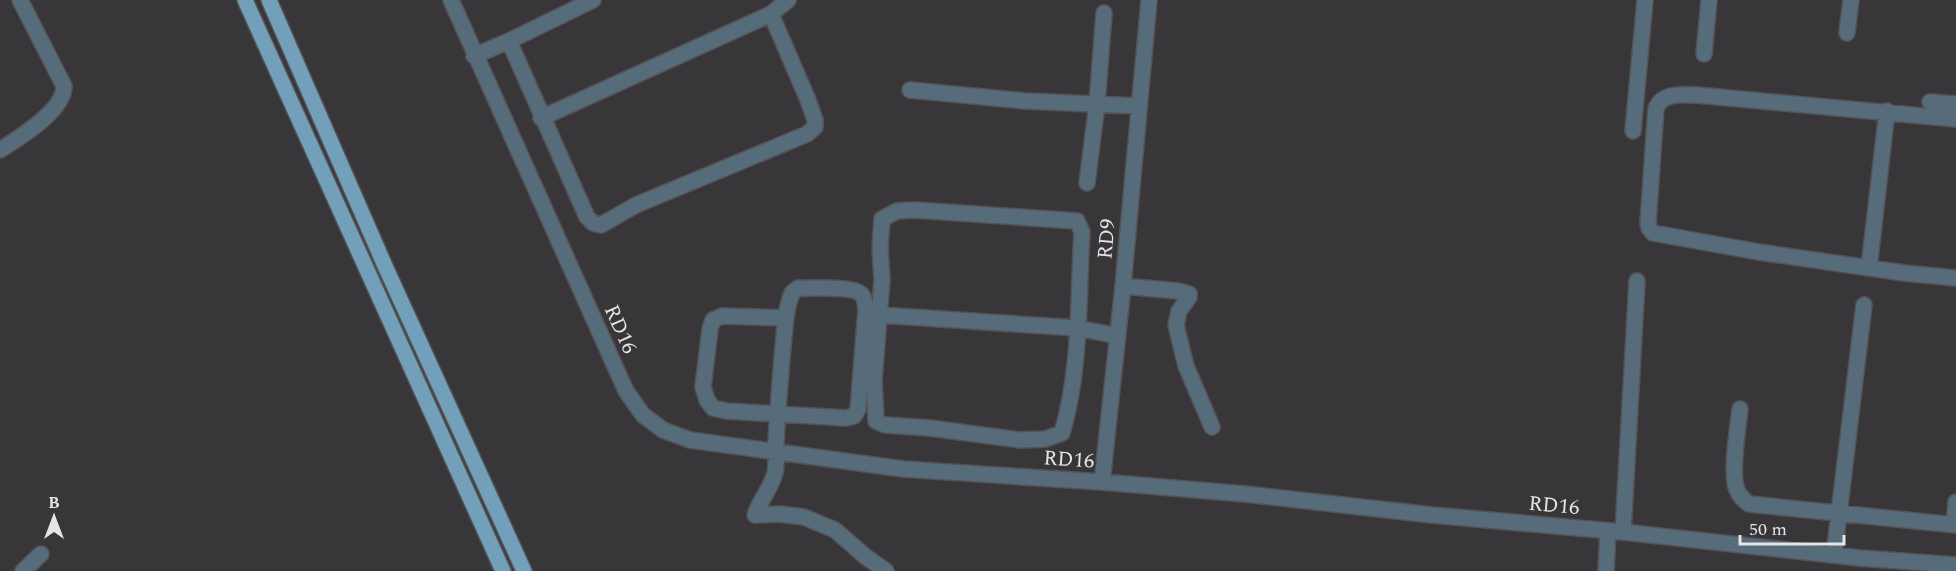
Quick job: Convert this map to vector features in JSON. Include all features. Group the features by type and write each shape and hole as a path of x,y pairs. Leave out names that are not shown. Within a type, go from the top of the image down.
{"main road":[{"path":"245,0 503,571"},
{"path":"269,0 390,277 524,571"}],"street":[{"path":"0,150 23,135 59,104 65,91 20,0"},
{"name":"RD16","path":"451,0 474,56 626,391 643,415 663,430 690,440 903,469 1245,494 1432,515 1616,531 1834,555 1859,565 1956,565"},
{"path":"474,56 593,0"},
{"path":"542,118 771,14 788,0"},
{"name":"RD9","path":"1102,482 1123,286 1149,0"},
{"path":"1633,130 1645,0"},
{"path":"1704,54 1709,0"},
{"path":"1847,33 1851,0"},
{"path":"1087,183 1104,13"},
{"path":"509,41 586,217 593,223 601,225 636,205 807,134 815,127 815,120 771,14"},
{"path":"910,90 1025,102 1139,106"},
{"path":"1956,119 1697,95 1668,96 1660,100 1656,108 1648,223 1653,233 1759,252 1956,278"},
{"path":"1930,102 1956,104"},
{"path":"1869,268 1887,111"},
{"path":"915,210 1077,220 1082,232 1074,377 1069,412 1062,433 1045,439 1020,440 930,428 885,425 876,421 874,380 880,315 882,219 889,214 915,210"},
{"path":"1606,571 1616,531 1637,281"},
{"path":"1123,286 1189,294 1179,311 1176,326 1186,366 1212,427"},
{"path":"786,318 722,316 713,320 703,387 707,400 713,408 727,411 778,413 846,418 854,416 858,409 866,309 863,296 858,291 798,288 792,293 786,318 778,413 775,471 772,483 759,503 755,515 779,514 804,517 835,530 886,571"},
{"path":"1834,555 1864,305"},
{"path":"880,315 1077,328 1118,336"},
{"path":"1740,409 1734,476 1736,489 1742,499 1749,504 1955,525 1956,502"},
{"path":"23,571 41,554"}]}
